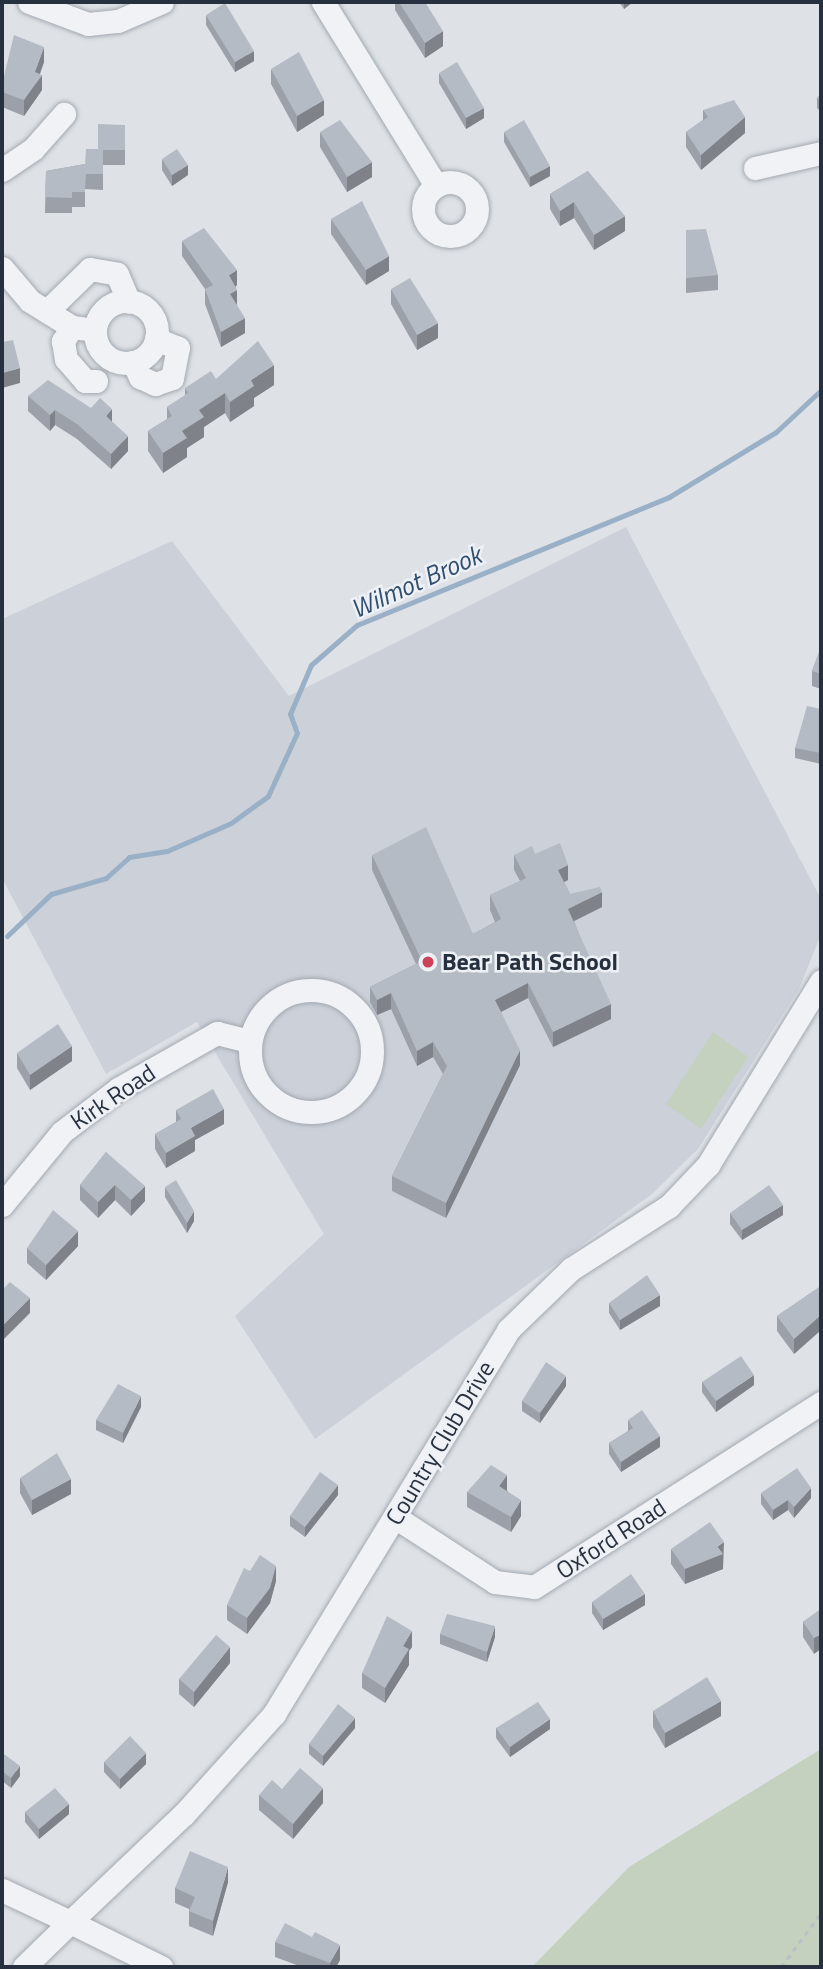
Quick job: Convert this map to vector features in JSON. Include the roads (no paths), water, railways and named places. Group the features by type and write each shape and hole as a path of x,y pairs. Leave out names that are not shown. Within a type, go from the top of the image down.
{"street":[{"path":"29,2 88,24 118,21 162,2"},
{"path":"323,2 436,186"},
{"path":"2,170 33,149 64,114"},
{"path":"755,168 821,153"},
{"path":"2,268 47,311 72,327 95,330"},
{"path":"47,311 90,269 117,274 129,302 154,319 156,339 148,354 133,362 106,356 95,330"},
{"path":"95,330 110,306 129,302"},
{"path":"72,327 63,341 66,359 85,381 96,381"},
{"path":"133,362 140,377 155,384 172,378 178,348 156,339"},
{"name":"Country Club Drive","path":"24,1967 184,1814 274,1714 508,1330 572,1269 669,1206 708,1164 821,981"},
{"path":"321,990 340,996 367,1024 372,1062 351,1098 333,1109 301,1111 272,1099 258,1082 250,1041 268,1007 293,993 321,990"},
{"name":"Kirk Road","path":"2,1205 62,1132 118,1089 217,1033 250,1041"},
{"name":"Oxford Road","path":"395,1517 495,1582 534,1587 821,1404"},
{"path":"2,1890 161,1967"}],"waterway":[{"name":"Wilmot Brook","path":"7,936 51,894 106,878 129,857 167,851 231,823 268,796 297,733 290,714 311,665 357,625 669,497 776,432 821,390"}],"place":[{"name":"Bear Path School","path":"428,962"}]}
